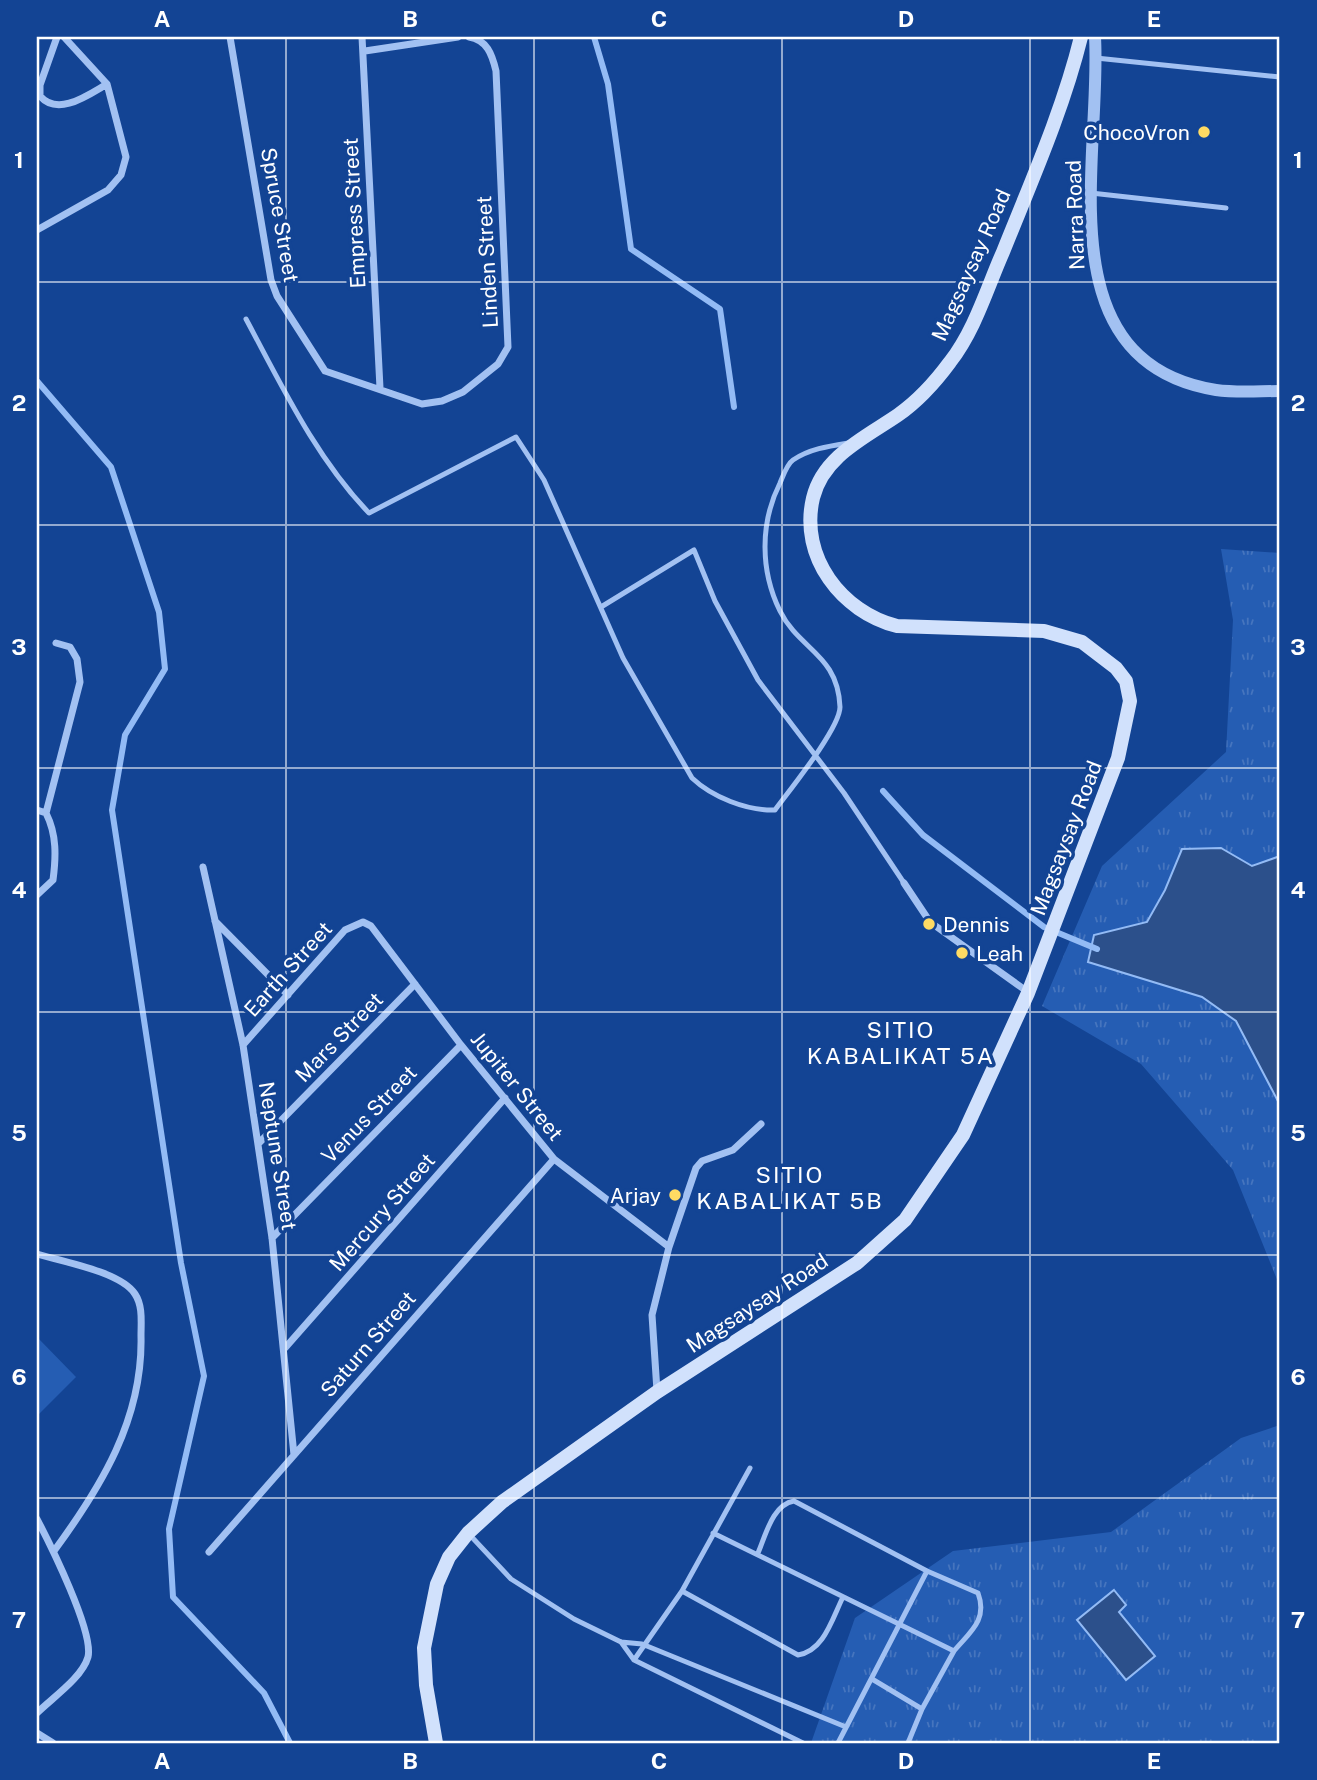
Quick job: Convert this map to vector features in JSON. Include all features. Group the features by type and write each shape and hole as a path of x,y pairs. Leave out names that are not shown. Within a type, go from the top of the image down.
{"main road":[{"name":"Magsaysay Road","path":"436,1743 426,1685 424,1648 427,1619 437,1584 449,1557 468,1533 502,1502 657,1392 857,1263 905,1220 928,1190 962,1135 1028,993 1057,921 1118,758 1130,701 1126,681 1082,642 1044,631 897,626 877,621 856,607 826,577 813,543 809,517 813,495 831,465 853,442 900,414 929,387 952,360 974,322 1052,125 1081,37"}],"street":[{"path":"57,37 40,85 40,96 47,103 57,106 72,102 107,84"},
{"path":"37,230 100,195 121,175 126,157 107,84 64,37"},
{"name":"Spruce Street","path":"230,37 273,288 319,365 333,374 380,388"},
{"name":"Empress Street","path":"362,37 365,51 380,388"},
{"path":"365,51 458,37"},
{"name":"Linden Street","path":"380,388 422,404 442,401 482,379 499,364 508,347 496,71 492,56 484,43 469,37"},
{"name":"Narra Road","path":"1095,37 1097,58 1091,193 1094,266 1102,299 1113,322 1135,352 1157,369 1189,383 1217,390 1280,391"},
{"path":"37,895 53,880 56,852 46,813 80,682 77,659 70,647 56,643"},
{"path":"37,810 46,813"},
{"name":"Neptune Street","path":"203,867 243,1045 272,1238 285,1348 293,1455"},
{"path":"904,883 930,922 1028,993"},
{"path":"214,920 288,995"},
{"name":"Earth Street","path":"243,1045 345,930 363,922"},
{"name":"Jupiter Street","path":"363,922 371,926 461,1045 554,1159 669,1247"},
{"name":"Mars Street","path":"258,1144 415,984"},
{"name":"Venus Street","path":"272,1238 461,1045"},
{"name":"Mercury Street","path":"285,1348 505,1098"},
{"path":"657,1392 652,1315 669,1247 698,1164 733,1150 761,1124"},
{"name":"Saturn Street","path":"209,1552 554,1159"},
{"path":"37,1254 123,1283 135,1293 141,1309 142,1350 135,1405 86,1507 54,1551"},
{"path":"37,1519 54,1551 89,1646 83,1667 37,1713"},
{"path":"37,1733 53,1743"}],"lane":[{"path":"1097,58 1280,77"},
{"path":"1091,193 1226,208"},
{"path":"246,319 290,400 340,483 369,513 516,438 544,480 623,658 692,778 706,792 761,810 775,810 816,755 840,710 832,669 780,612 766,565 763,533 772,499 790,461 823,447 853,442"},
{"path":"601,607 694,550 715,601 758,680 816,755 904,883"},
{"path":"634,1660 642,1644 682,1591 750,1468"},
{"path":"758,1553 778,1509 786,1503 794,1502 927,1571 978,1593 983,1606 981,1620 954,1651 922,1709 908,1743"},
{"path":"468,1533 511,1579 574,1619 621,1642 642,1644 846,1727"},
{"path":"713,1533 954,1651"},
{"path":"838,1743 901,1627 927,1571"},
{"path":"682,1591 797,1655 810,1653 819,1645 843,1597"},
{"path":"621,1642 634,1660 803,1743"},
{"path":"872,1679 922,1709"}],"green space":[{"path":"1221,549 1280,553 1280,1287 1233,1170 1141,1064 1042,1006 1102,866 1226,752 1233,620"},
{"path":"37,1337 76,1377 37,1416"},
{"path":"1280,1425 1280,1743 811,1743 855,1618 953,1551 1111,1532 1241,1438"}],"shaded area":[{"path":"1221,848 1252,866 1280,856 1280,1105 1236,1021 1202,997 1088,962 1094,935 1147,922 1165,890 1182,849"},
{"path":"1114,1590 1126,1605 1119,1612 1155,1656 1126,1680 1077,1620"}],"waterway":[{"path":"594,37 608,84 631,249 720,309 734,407"},
{"path":"37,381 111,467 159,612 165,669 125,735 112,810 181,1263 204,1376 169,1529 173,1597 264,1693 290,1743"},
{"path":"883,791 923,835 1044,927 1097,949"}],"place":[{"name":"ChocoVron","path":"1204,132"},
{"name":"Dennis","path":"929,924"},
{"name":"Leah","path":"962,953"},
{"name":"Arjay","path":"675,1195"}],"district":[{"name":"SITIO KABALIKAT 5A","path":"901,1042"},
{"name":"SITIO KABALIKAT 5B","path":"790,1187"}]}
